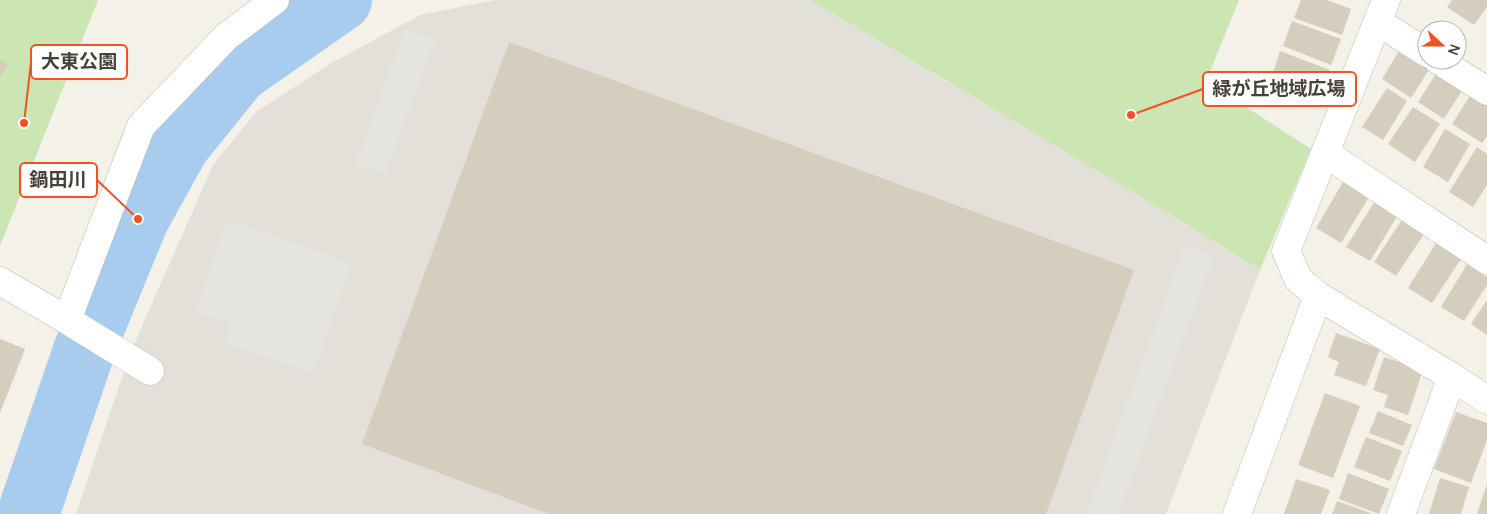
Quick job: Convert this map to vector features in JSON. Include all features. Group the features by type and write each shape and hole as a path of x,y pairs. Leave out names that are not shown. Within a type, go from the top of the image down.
{"street":[{"path":"67,320 141,126 226,37 275,0"},
{"path":"1417,44 1382,11 1286,251 1298,279 1318,296 1487,400"},
{"path":"1454,70 1487,91"},
{"path":"1325,153 1487,260"},
{"path":"1,285 67,320 150,370"},
{"path":"1237,514 1318,296"},
{"path":"1401,514 1452,377"}],"shaded area":[{"path":"495,0 810,0 1078,158 1260,270 1166,514 76,514 138,335 213,165 256,112 328,65 420,15"},
{"path":"405,29 435,40 385,174 356,163"},
{"path":"227,220 351,263 313,373 224,343 230,324 195,312"},
{"path":"1185,246 1214,256 1118,514 1086,514"}],"green space":[{"path":"0,0 98,0 0,246"},
{"path":"810,0 1239,0 1206,81 1311,149 1260,270 1092,167"}],"building":[{"path":"1301,0 1327,0 1351,9 1342,35 1294,18"},
{"path":"1452,0 1487,0 1487,7 1474,25 1447,7"},
{"path":"1292,21 1341,39 1331,65 1283,46"},
{"path":"509,42 1134,270 1046,514 549,514 362,444"},
{"path":"1402,46 1417,56 1417,70 1429,70 1411,98 1382,79"},
{"path":"1280,51 1330,70 1320,96 1271,78"},
{"path":"0,59 8,64 0,78"},
{"path":"1438,70 1465,86 1444,119 1418,102"},
{"path":"1387,88 1407,101 1383,140 1362,127"},
{"path":"1473,91 1487,100 1487,136 1482,143 1452,124"},
{"path":"1413,107 1440,124 1415,162 1388,144"},
{"path":"1445,129 1470,144 1448,182 1423,167"},
{"path":"1477,147 1487,154 1487,185 1473,207 1449,192"},
{"path":"1343,182 1369,197 1341,243 1316,228"},
{"path":"1375,201 1398,215 1370,261 1346,247"},
{"path":"1402,220 1424,234 1396,276 1374,262"},
{"path":"1436,243 1461,259 1432,303 1408,288"},
{"path":"1467,264 1487,277 1487,285 1464,321 1441,307"},
{"path":"1487,300 1487,335 1471,324"},
{"path":"1336,333 1380,349 1366,386 1334,375 1339,362 1328,357"},
{"path":"0,339 25,349 0,413"},
{"path":"1384,357 1423,370 1408,415 1384,407 1388,395 1373,390"},
{"path":"1325,393 1360,406 1333,478 1298,465"},
{"path":"1378,411 1412,425 1403,446 1369,433"},
{"path":"1456,412 1487,423 1487,440 1471,483 1434,469"},
{"path":"1366,437 1402,451 1390,481 1354,467"},
{"path":"1348,473 1389,489 1379,514 1339,499"},
{"path":"1440,478 1469,487 1461,514 1429,514"},
{"path":"1296,479 1330,490 1321,514 1284,514"},
{"path":"1487,484 1487,514 1477,514"},
{"path":"1337,501 1373,514 1332,514"}],"waterway":[{"path":"28,514 85,348 138,219 179,145 238,72 341,0"}],"place":[{"name":"緑が丘地域広場","path":"1131,115"},
{"name":"大東公園","path":"24,123"},
{"name":"鍋田川","path":"138,219"}]}
